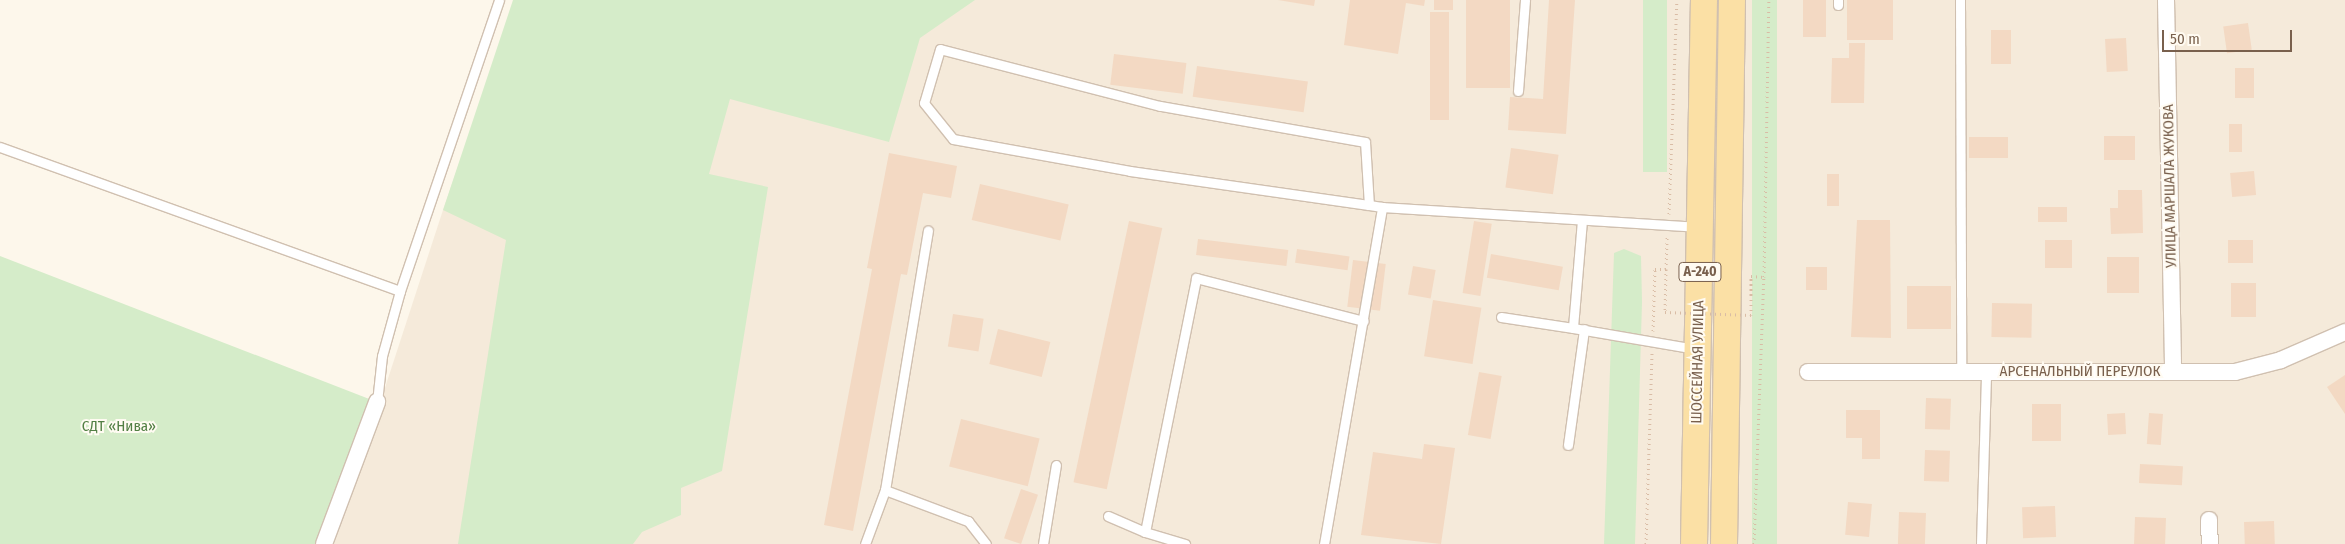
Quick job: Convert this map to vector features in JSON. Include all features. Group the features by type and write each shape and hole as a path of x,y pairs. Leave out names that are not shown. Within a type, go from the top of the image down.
{"main road":[{"name":"ШОССЕЙНАЯ УЛИЦА","path":"1694,544 1704,0"},
{"name":"ШОССЕЙНАЯ УЛИЦА","path":"1724,544 1732,0"}],"street":[{"name":"УЛИЦА МАРШАЛА ЖУКОВА","path":"2166,0 2173,372"},
{"name":"АРСЕНАЛЬНЫЙ ПЕРЕУЛОК","path":"1808,372 1962,370 2235,372 2281,360 2345,332"},
{"path":"324,544 377,402"},
{"path":"2209,520 2210,544"}],"lane":[{"path":"377,402 382,356 400,291 499,0"},
{"path":"1518,91 1525,0"},
{"path":"1960,0 1962,370"},
{"path":"1369,205 1365,142 1160,106 940,49 924,103 953,139 1130,171 1382,207 1668,227 1701,227"},
{"path":"0,147 400,291"},
{"path":"1324,544 1364,321 1382,207"},
{"path":"1573,328 1582,220"},
{"path":"865,544 868,529 885,490 928,231"},
{"path":"1145,532 1196,278 1364,321"},
{"path":"1501,317 1584,328 1698,349"},
{"path":"1568,445 1584,328"},
{"path":"1981,544 1986,371"},
{"path":"1043,544 1056,465"},
{"path":"885,490 968,521 986,544"},
{"path":"1108,516 1145,532 1185,544"}],"path":[{"path":"1677,0 1665,312 1751,315 1751,276 1764,277"},
{"path":"1754,544 1764,277 1768,0"},
{"path":"1646,544 1655,269 1666,269"}],"shaded area":[{"path":"516,0 2345,0 2345,544 334,544 443,210"}],"green space":[{"path":"513,0 975,0 920,38 889,142 730,99 709,174 768,187 722,471 681,488 681,515 642,532 633,544 458,544 506,240 443,210"},
{"path":"1643,0 1667,0 1667,172 1643,172"},
{"path":"1752,0 1777,0 1777,544 1752,544"},
{"path":"1624,249 1641,256 1642,302 1635,544 1604,544 1614,253"},
{"name":"СДТ «Нива»","path":"0,256 377,402 324,544 0,544"}],"building":[{"path":"1278,0 1315,0 1314,6"},
{"path":"1350,0 1425,0 1424,6 1406,3 1398,54 1344,45"},
{"path":"1434,0 1453,0 1453,10 1434,10"},
{"path":"1466,0 1510,0 1510,88 1466,88"},
{"path":"1549,0 1575,0 1566,134 1508,130 1510,97 1543,99"},
{"path":"1803,0 1826,0 1826,37 1803,37"},
{"path":"1847,0 1893,0 1893,40 1847,40"},
{"path":"1430,12 1449,12 1449,120 1430,120"},
{"path":"2248,23 2252,50 2227,53 2223,26"},
{"path":"1991,30 2011,30 2011,64 1991,64"},
{"path":"2126,38 2128,71 2107,72 2105,39"},
{"path":"1849,43 1865,43 1864,103 1831,103 1832,58 1849,58"},
{"path":"1114,54 1186,63 1183,94 1110,85"},
{"path":"1197,66 1308,82 1304,112 1193,97"},
{"path":"2235,68 2254,68 2254,98 2235,98"},
{"path":"2229,124 2242,124 2242,152 2229,152"},
{"path":"2104,136 2135,136 2135,160 2104,160"},
{"path":"1969,137 2008,137 2008,158 1969,158"},
{"path":"1511,148 1559,155 1553,194 1505,188"},
{"path":"889,153 957,166 951,198 923,193 907,275 901,274 853,531 824,525 872,269 867,268"},
{"path":"2254,171 2256,195 2232,197 2230,173"},
{"path":"1827,174 1839,174 1839,206 1827,206"},
{"path":"980,184 1069,204 1060,241 972,220"},
{"path":"2118,190 2142,190 2143,233 2111,234 2110,208 2118,208"},
{"path":"2038,207 2067,207 2067,222 2038,222"},
{"path":"1857,220 1890,220 1891,338 1851,337"},
{"path":"1129,221 1162,228 1107,489 1073,482"},
{"path":"1474,221 1492,224 1480,296 1463,293"},
{"path":"1198,239 1288,250 1286,266 1196,255"},
{"path":"2045,240 2072,240 2072,268 2045,268"},
{"path":"2228,240 2253,240 2253,263 2228,263"},
{"path":"1297,249 1349,256 1348,270 1295,263"},
{"path":"1491,254 1563,267 1559,290 1487,278"},
{"path":"2107,257 2139,257 2139,293 2107,293"},
{"path":"1353,260 1386,264 1380,311 1347,307"},
{"path":"1413,266 1436,270 1431,299 1408,295"},
{"path":"1806,267 1827,267 1827,290 1806,290"},
{"path":"2231,283 2256,283 2256,317 2231,317"},
{"path":"1907,286 1951,286 1951,329 1907,329"},
{"path":"1433,300 1481,308 1472,364 1424,356"},
{"path":"1992,303 2032,304 2031,338 1991,337"},
{"path":"953,314 984,319 978,351 948,347"},
{"path":"998,329 1050,342 1042,377 989,364"},
{"path":"1479,372 1502,376 1491,439 1468,435"},
{"path":"2345,375 2345,414 2327,387"},
{"path":"1926,398 1951,399 1950,430 1925,429"},
{"path":"2032,404 2061,404 2061,441 2032,441"},
{"path":"1846,410 1880,410 1880,459 1862,459 1862,438 1846,438"},
{"path":"2125,413 2126,434 2108,435 2107,414"},
{"path":"2149,413 2163,414 2161,445 2147,444"},
{"path":"961,419 1040,439 1028,486 949,467"},
{"path":"1424,444 1455,448 1441,544 1361,535 1373,452 1422,459"},
{"path":"1925,450 1950,451 1949,482 1924,481"},
{"path":"2140,464 2183,466 2182,485 2139,483"},
{"path":"1021,489 1038,495 1021,544 1004,538"},
{"path":"1848,502 1872,504 1869,537 1845,535"},
{"path":"2055,506 2056,537 2023,538 2022,507"},
{"path":"1899,512 1926,513 1925,544 1898,544"},
{"path":"2135,517 2166,518 2165,544 2134,544"},
{"path":"2274,521 2275,544 2245,544 2244,522"}]}
